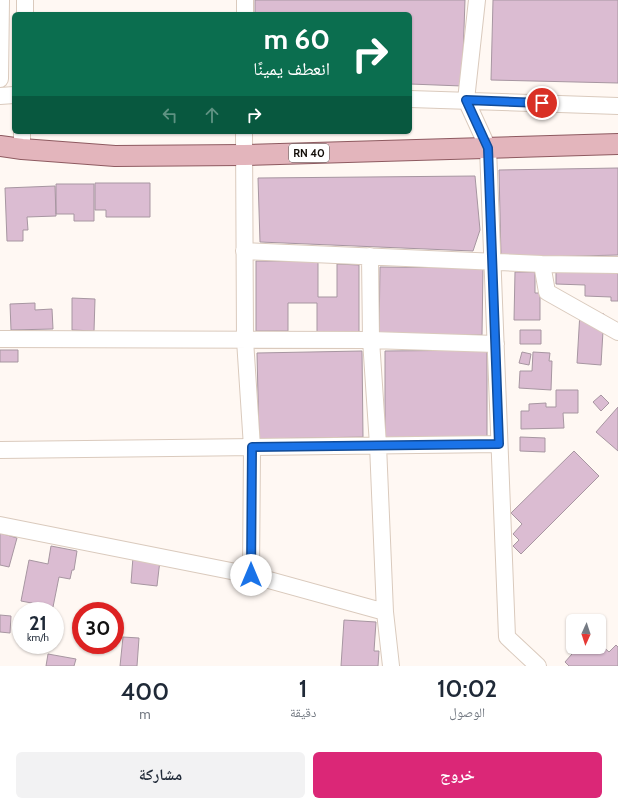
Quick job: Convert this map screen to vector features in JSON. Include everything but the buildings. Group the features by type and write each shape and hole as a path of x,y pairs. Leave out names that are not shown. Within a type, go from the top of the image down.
{"main road":[{"name":"RN 40","path":"10,145 116,156 244,155 618,144"}],"street":[{"path":"0,79 1,0"},
{"path":"25,0 25,12"},
{"path":"245,0 245,12"},
{"path":"477,0 466,100 488,148 507,637 538,666"},
{"path":"0,96 12,95"},
{"path":"412,98 618,106"},
{"path":"244,134 246,340 252,447 251,575"},
{"path":"244,251 542,264 618,265"},
{"path":"370,256 371,340 378,445 385,612 390,666"},
{"path":"542,264 547,292 618,332"},
{"path":"0,339 371,340 496,344"},
{"path":"0,450 499,444"},
{"path":"0,525 251,575 385,612"}],"route":[{"path":"251,575 252,447 499,444 488,148 466,100 542,103"}]}
